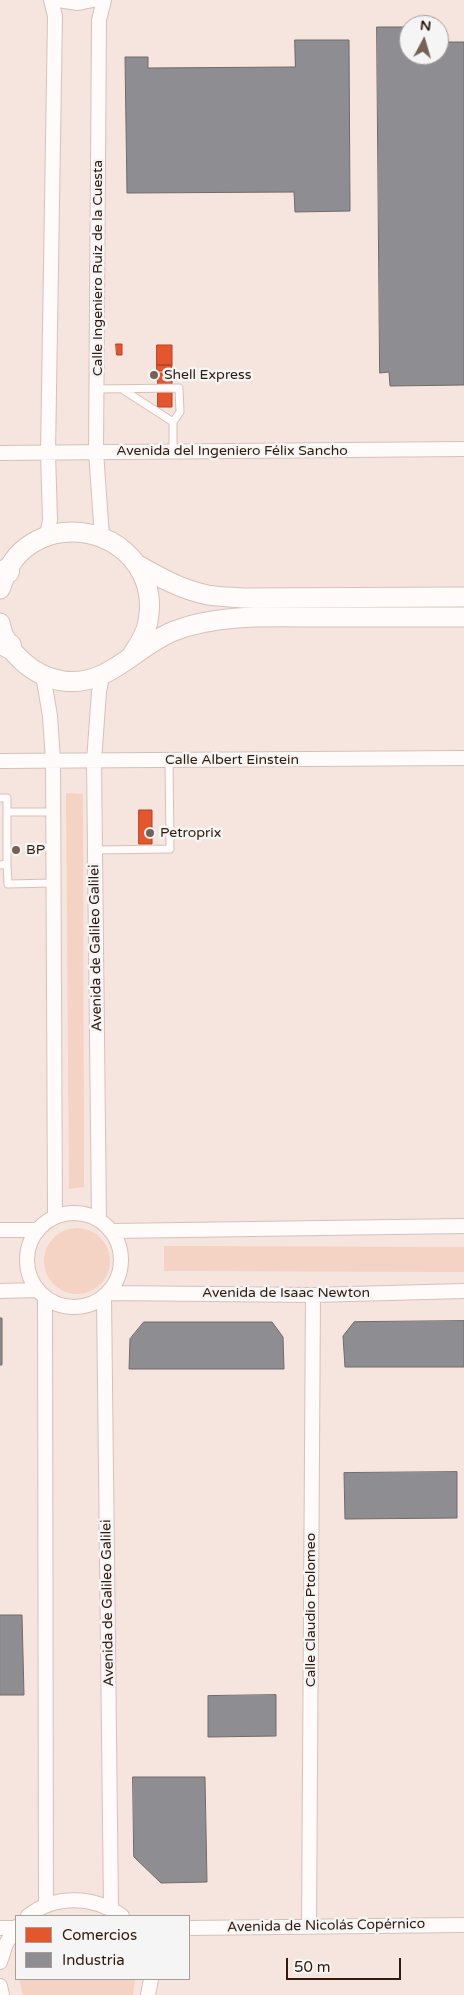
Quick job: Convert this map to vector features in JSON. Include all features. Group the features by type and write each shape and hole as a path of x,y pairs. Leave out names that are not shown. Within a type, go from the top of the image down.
{"main road":[{"path":"2,578 24,550 47,536 66,532 84,532 115,543 136,564 159,577 188,590 208,595 244,598 464,597"},
{"path":"0,623 5,644 24,663 43,675 62,681 83,681 102,676 118,668 131,656 142,640 148,621 149,601 145,582 136,564"},
{"path":"131,656 173,632 207,622 249,618 464,617"}],"street":[{"path":"47,536 50,520 48,453 55,16 51,0"},
{"path":"58,0 78,3 93,0"},
{"name":"Calle Ingeniero Ruiz de la Cuesta","path":"102,537 96,452 99,20 104,0"},
{"name":"Avenida del Ingeniero Félix Sancho","path":"0,453 464,449"},
{"path":"43,675 50,716 53,761 55,1217"},
{"name":"Avenida de Galileo Galilei","path":"99,1220 94,761 102,676"},
{"name":"Calle Albert Einstein","path":"0,761 464,758"},
{"path":"70,1213 85,1214 99,1220 112,1231 118,1243 121,1262 116,1282 107,1295 91,1304 75,1307 59,1305 42,1294 30,1276 27,1260 30,1244 38,1230 55,1217 70,1213"},
{"path":"112,1231 464,1226"},
{"path":"0,1230 38,1230"},
{"path":"0,1291 42,1294"},
{"name":"Avenida de Isaac Newton","path":"107,1295 313,1295 464,1291"},
{"path":"42,1294 46,1905"},
{"name":"Avenida de Galileo Galilei","path":"107,1295 117,1912"},
{"name":"Calle Claudio Ptolomeo","path":"309,1926 313,1295"},
{"path":"30,1915 46,1905 68,1900 90,1901 117,1912"},
{"name":"Avenida de Nicolás Copérnico","path":"190,1928 464,1925"},
{"path":"0,1928 15,1928"},
{"path":"0,1962 6,1944 15,1930"},
{"path":"148,1995 151,1980"},
{"path":"0,1986 2,1995"}],"lane":[{"path":"97,389 180,388 180,412 173,422 174,451"},
{"path":"122,389 173,422"},
{"path":"95,850 170,850 169,760"},
{"path":"0,798 7,798 4,865 8,884 53,883"},
{"path":"7,812 53,812"}],"shaded area":[{"path":"66,793 83,794 84,1187 69,1189"},
{"path":"77,1228 90,1230 100,1238 108,1248 110,1261 108,1274 100,1284 90,1292 77,1294 64,1292 54,1284 46,1274 44,1261 46,1248 54,1238 64,1230"},
{"path":"164,1246 464,1247 464,1272 164,1271"},
{"path":"19,1980 135,1980 133,1995 23,1995"}],"building: Comercios":[{"path":"116,344 122,344 122,355 117,355"},
{"path":"157,345 172,345 172,365 157,365"},
{"path":"157,365 172,365 171,373 157,373"},
{"path":"158,371 172,371 172,407 158,407"},
{"path":"139,810 152,810 152,844 139,844"}],"building: Industria":[{"path":"377,27 399,27 399,65 449,65 449,42 464,42 464,385 390,386 389,372 380,373"},
{"path":"295,40 349,40 350,211 295,212 294,192 127,193 125,57 148,57 148,68 295,67"},
{"path":"0,1318 2,1318 2,1365 0,1365"},
{"path":"464,1321 464,1367 345,1367 343,1336 354,1322"},
{"path":"144,1322 272,1322 283,1337 284,1369 129,1369 130,1339"},
{"path":"457,1472 457,1518 345,1519 344,1473"},
{"path":"0,1615 22,1615 24,1695 0,1695"},
{"path":"276,1695 276,1736 208,1737 208,1696"},
{"path":"133,1777 205,1777 207,1882 161,1883 134,1857"}],"place":[{"name":"Shell Express","path":"154,375"},
{"name":"Petroprix","path":"150,833"},
{"name":"BP","path":"16,850"}]}
